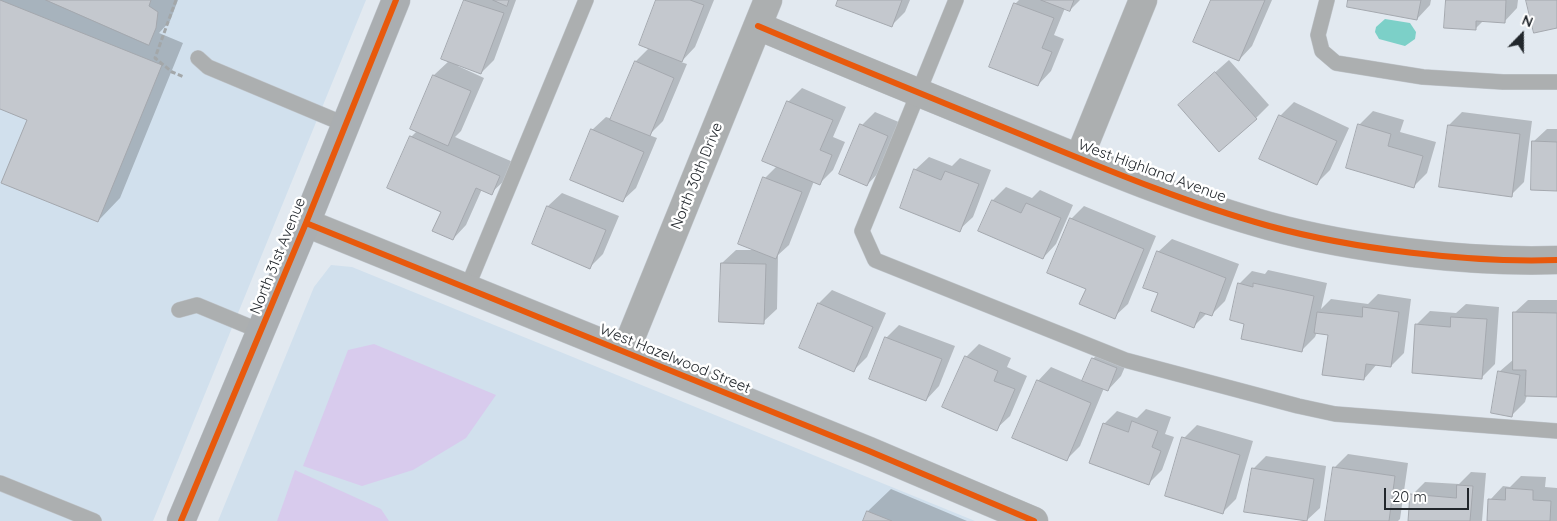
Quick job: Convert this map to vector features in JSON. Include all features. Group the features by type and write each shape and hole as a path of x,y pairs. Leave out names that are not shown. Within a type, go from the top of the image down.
{"street":[{"name":"North 31st Avenue","path":"181,521 306,223 344,124 396,0"},
{"name":"North 30th Drive","path":"625,352 768,0"},
{"path":"1079,158 1143,0"},
{"name":"West Highland Avenue","path":"758,26 1079,158 1192,202 1269,226 1354,244 1431,254 1530,261 1557,260"},
{"name":"West Hazelwood Street","path":"306,223 1034,521"}],"lane":[{"path":"467,288 586,0"},
{"path":"956,0 862,231 874,260 1125,360 1298,406 1336,414 1557,431"},
{"path":"1327,0 1318,35 1322,51 1336,63 1423,77 1503,82 1557,82"},
{"path":"198,58 208,67 344,124"},
{"path":"179,310 197,305 260,331"},
{"path":"0,483 93,521"}],"shaded area":[{"path":"0,0 366,0 153,521 0,521"},
{"path":"1385,19 1410,23 1416,32 1415,39 1405,46 1379,39 1375,32 1376,27"},
{"path":"331,265 352,267 975,521 218,521 314,287"},
{"path":"374,344 496,395 466,438 413,470 362,486 303,466 348,350"},
{"path":"295,470 381,509 389,521 277,521"}],"building":[{"path":"0,0 162,65 98,222 1,183 27,120 0,109"},
{"path":"46,0 151,0 149,6 158,12 156,28 149,45"},
{"path":"464,0 504,13 481,74 441,59"},
{"path":"493,0 509,0 507,6"},
{"path":"656,0 690,0 704,5 682,62 639,45"},
{"path":"838,0 902,0 892,27 836,6"},
{"path":"1041,0 1074,0 1070,11"},
{"path":"1211,0 1265,0 1239,61 1193,42"},
{"path":"1348,0 1421,0 1417,20 1347,7"},
{"path":"1446,0 1506,0 1505,23 1476,21 1476,30 1444,28"},
{"path":"1526,0 1557,0 1557,28 1534,33"},
{"path":"1014,3 1054,18 1042,48 1052,52 1038,86 989,67"},
{"path":"635,61 674,78 650,136 610,120"},
{"path":"1215,72 1257,119 1219,152 1178,105"},
{"path":"433,75 471,91 448,146 410,129"},
{"path":"787,101 833,120 820,150 832,155 820,185 762,161"},
{"path":"1279,115 1337,141 1317,185 1259,159"},
{"path":"860,124 888,136 867,186 839,174"},
{"path":"1358,124 1391,134 1388,146 1423,156 1414,188 1346,168"},
{"path":"1448,125 1520,134 1512,197 1439,187"},
{"path":"591,129 644,152 623,202 570,180"},
{"path":"410,136 500,176 492,195 476,188 453,240 432,231 441,212 387,188"},
{"path":"1532,141 1557,142 1557,191 1531,190"},
{"path":"914,169 941,180 945,171 979,184 960,232 900,208"},
{"path":"763,177 802,192 776,259 738,244"},
{"path":"992,200 1021,213 1026,203 1061,218 1043,259 978,231"},
{"path":"547,206 606,230 590,269 532,244"},
{"path":"1070,218 1144,249 1115,319 1079,304 1086,289 1047,273"},
{"path":"1157,251 1226,278 1212,316 1200,312 1194,328 1151,311 1158,293 1143,288"},
{"path":"721,263 766,264 764,324 719,322"},
{"path":"1238,283 1253,287 1253,283 1314,296 1302,352 1241,339 1244,324 1230,320"},
{"path":"818,303 873,327 854,372 799,348"},
{"path":"1363,307 1399,312 1391,367 1366,364 1364,380 1322,375 1328,335 1314,333 1317,312 1362,317"},
{"path":"1513,312 1557,313 1557,397 1525,396 1526,370 1513,370"},
{"path":"1451,317 1487,319 1482,379 1412,373 1415,324 1450,327"},
{"path":"885,337 942,359 926,401 869,379"},
{"path":"965,356 998,371 994,381 1015,389 997,431 942,407"},
{"path":"1092,358 1117,368 1108,391 1082,381"},
{"path":"1498,371 1520,375 1512,417 1491,413"},
{"path":"1037,380 1091,403 1067,461 1012,438"},
{"path":"1132,421 1158,431 1152,447 1161,451 1149,485 1089,463 1103,423 1128,432"},
{"path":"1182,437 1240,455 1223,514 1165,496"},
{"path":"1333,467 1395,476 1389,521 1325,521"},
{"path":"1252,468 1314,479 1307,521 1244,512"},
{"path":"1457,485 1473,486 1470,521 1408,521 1410,494 1456,498"},
{"path":"1506,488 1533,490 1533,500 1551,501 1550,521 1487,521 1488,499 1505,500"},
{"path":"867,511 892,521 863,521"}],"cycle path":[{"path":"181,521 306,223 396,0"},
{"path":"758,26 1140,183 1204,206 1269,226 1374,248 1412,253 1487,259 1557,260"},
{"path":"306,223 869,451 1034,521"}]}
